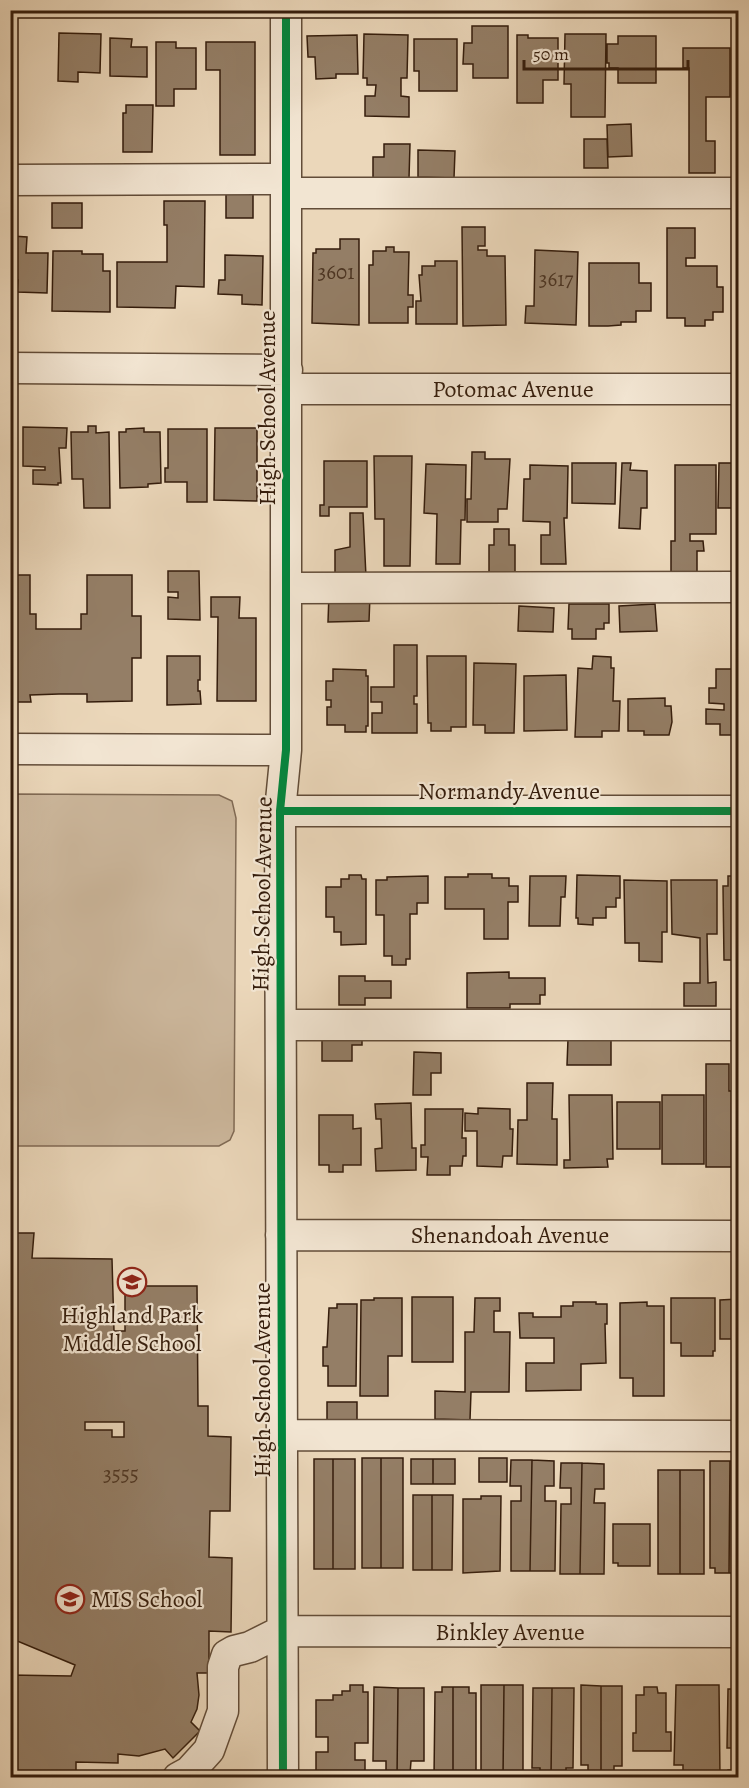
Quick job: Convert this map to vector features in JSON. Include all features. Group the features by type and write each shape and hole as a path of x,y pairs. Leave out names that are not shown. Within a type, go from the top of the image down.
{"street":[{"name":"High School Avenue","path":"283,1778 280,810 286,750 286,10"},
{"path":"10,180 738,194"},
{"name":"Potomac Avenue","path":"10,368 287,380 738,389"},
{"path":"287,588 738,587"},
{"path":"10,749 286,750"},
{"name":"Normandy Avenue","path":"280,810 738,811"},
{"path":"281,1025 738,1025"},
{"name":"Shenandoah Avenue","path":"281,1235 738,1236"},
{"path":"282,1435 738,1436"},
{"path":"178,1778 189,1772 208,1750 223,1711 223,1667 226,1655 250,1647 282,1631"},
{"name":"Binkley Avenue","path":"282,1631 738,1632"}],"shaded area":[{"path":"11,794 219,795 232,801 236,818 234,1131 230,1140 219,1146 11,1146"}],"building":[{"path":"472,26 508,26 508,78 473,78 473,64 463,64 464,43 472,43"},
{"path":"59,33 101,34 100,73 78,72 78,82 58,81"},
{"path":"364,34 408,35 407,78 401,78 401,96 409,97 409,117 365,116 365,96 375,96 376,85 367,85 367,78 363,78"},
{"path":"565,34 606,34 605,117 571,117 571,84 564,84"},
{"path":"357,35 358,74 336,74 336,78 316,79 315,57 308,57 307,36"},
{"path":"517,35 528,35 528,38 558,38 558,80 543,80 543,103 517,103"},
{"path":"618,36 656,36 656,83 618,83 618,68 609,68 609,63 607,63 607,44 618,44"},
{"path":"110,38 132,39 131,47 147,47 147,77 110,76"},
{"path":"414,39 457,39 457,91 419,91 419,71 414,71"},
{"path":"156,42 176,42 176,48 196,48 196,89 174,89 174,106 156,106"},
{"path":"206,42 255,42 255,155 220,155 220,70 206,70"},
{"path":"683,48 730,48 730,97 706,97 706,141 715,141 715,173 689,173 689,68 683,68"},
{"path":"126,105 153,105 152,152 123,152 123,113 126,113"},
{"path":"735,113 738,113 738,137 735,137"},
{"path":"631,124 632,156 608,157 607,125"},
{"path":"584,139 607,139 608,168 584,168"},
{"path":"384,144 410,144 409,178 373,178 373,157 384,157"},
{"path":"418,150 455,151 454,178 418,177"},
{"path":"735,155 738,155 738,182 734,182"},
{"path":"226,185 253,186 253,218 226,218"},
{"path":"164,201 205,201 204,287 176,286 175,308 117,307 117,262 167,262 167,225 164,225"},
{"path":"52,203 82,203 82,228 52,228"},
{"path":"462,227 485,227 485,246 478,246 478,250 487,250 487,256 505,256 506,325 463,326"},
{"path":"667,228 695,228 695,258 686,258 686,266 717,266 717,287 723,287 723,312 713,312 713,320 705,320 705,326 685,326 685,318 667,318"},
{"path":"12,236 27,237 26,253 48,253 47,293 17,292 18,280 11,280"},
{"path":"340,239 359,239 359,325 312,323 313,253 316,253 316,249 340,249"},
{"path":"736,243 738,243 738,323 737,280 735,280"},
{"path":"386,247 394,247 394,252 409,252 408,295 413,295 413,307 408,307 408,323 369,323 369,265 373,265 373,251 386,251"},
{"path":"535,250 578,252 576,325 525,323 526,306 534,306"},
{"path":"53,251 103,254 103,271 110,271 110,312 52,311"},
{"path":"225,255 263,256 262,305 242,304 242,295 218,294 219,280 225,280"},
{"path":"435,261 457,261 457,324 416,324 416,301 421,301 419,275 422,275 422,266 435,266"},
{"path":"589,263 639,263 639,283 651,283 651,311 636,311 636,322 589,326"},
{"path":"88,426 96,426 96,433 109,432 110,508 84,508 83,479 72,479 71,432 88,432"},
{"path":"23,427 67,428 66,448 59,448 61,483 58,485 33,484 33,470 45,470 45,467 23,466"},
{"path":"144,428 144,432 160,432 161,483 148,484 148,487 120,488 119,432 126,432 126,429"},
{"path":"215,428 257,428 257,501 214,500"},
{"path":"168,429 207,429 207,502 187,502 187,482 165,482 165,468 168,468"},
{"path":"472,452 485,452 485,459 510,459 507,509 498,509 498,522 467,522 467,499 471,499"},
{"path":"374,456 412,456 410,566 384,566 384,519 375,519"},
{"path":"324,461 367,461 367,507 329,507 329,516 320,516 320,505 324,505"},
{"path":"572,463 616,463 615,504 572,503"},
{"path":"622,463 631,463 630,470 647,471 647,508 641,508 640,529 619,528"},
{"path":"719,463 738,463 738,508 718,508"},
{"path":"426,464 466,465 465,520 461,520 460,564 436,564 437,514 424,513"},
{"path":"530,465 568,466 567,518 564,518 566,564 541,564 541,535 550,535 550,522 523,521 524,479 530,479"},
{"path":"675,465 716,465 716,534 690,534 690,541 703,541 704,551 697,551 697,572 671,573 671,541 675,541"},
{"path":"350,513 363,513 366,577 335,581 335,550 350,547"},
{"path":"494,529 509,529 509,545 515,545 515,573 489,573 489,545 494,545"},
{"path":"168,571 199,571 200,620 168,619 168,597 178,598 178,592 168,592"},
{"path":"10,575 30,575 30,614 36,614 36,629 81,629 81,614 87,614 87,575 132,575 132,616 141,616 141,658 132,658 132,701 87,702 87,694 59,694 30,695 31,702 10,702"},
{"path":"329,594 370,596 369,621 328,622"},
{"path":"211,597 240,597 239,618 256,618 256,701 217,701 218,617 211,617"},
{"path":"569,604 609,604 609,623 604,623 604,629 596,629 596,639 572,639 572,629 568,629"},
{"path":"655,604 657,631 620,632 619,606"},
{"path":"519,606 554,608 553,632 518,631"},
{"path":"394,645 417,645 417,696 414,696 414,704 417,704 417,733 372,733 372,713 382,713 382,702 371,702 371,687 394,687"},
{"path":"167,656 200,656 198,691 200,691 201,704 167,705"},
{"path":"427,656 466,656 466,727 451,727 451,731 431,731 431,723 428,723"},
{"path":"593,656 611,657 611,668 614,668 613,701 620,701 619,731 602,731 602,737 575,737 578,668 592,669"},
{"path":"474,663 516,664 514,733 485,733 485,725 473,725"},
{"path":"333,669 366,670 368,726 366,726 366,732 345,732 345,725 327,725 327,707 331,707 331,700 326,700 326,681 333,681"},
{"path":"716,669 738,669 738,735 720,735 720,724 706,724 706,709 724,710 724,704 709,703 709,688 716,688"},
{"path":"566,675 567,730 524,731 524,676"},
{"path":"665,698 665,706 671,706 672,722 669,735 644,735 644,731 628,731 628,699"},
{"path":"468,874 492,874 492,878 509,878 509,886 518,886 518,902 508,902 508,939 484,939 484,909 445,909 445,877 468,877"},
{"path":"349,875 361,875 362,879 366,879 366,944 341,945 341,932 334,932 334,917 326,917 326,887 341,887 341,879 349,879"},
{"path":"577,875 620,876 620,898 616,898 616,907 606,907 606,918 593,918 593,925 578,924 578,918 576,918"},
{"path":"428,876 428,903 417,903 417,914 410,914 410,959 406,959 406,965 392,965 392,956 384,956 384,915 376,915 376,880 387,880 387,877"},
{"path":"530,876 566,876 565,897 561,897 560,926 529,926"},
{"path":"728,876 738,876 738,960 724,960 723,886 728,886"},
{"path":"624,880 667,881 667,932 662,932 662,962 639,961 639,943 625,943"},
{"path":"671,880 717,880 717,934 707,934 708,983 716,982 716,1006 684,1006 684,983 700,983 700,938 672,934"},
{"path":"509,972 509,978 545,978 545,995 540,995 540,1004 510,1004 510,1008 467,1008 467,973"},
{"path":"339,976 365,976 365,981 391,981 391,998 365,998 365,1005 339,1005"},
{"path":"322,1034 362,1035 362,1045 352,1045 352,1061 322,1061"},
{"path":"568,1039 611,1040 611,1065 567,1065"},
{"path":"414,1052 441,1053 441,1073 431,1073 431,1095 413,1095"},
{"path":"706,1064 729,1064 729,1091 738,1091 738,1167 706,1167"},
{"path":"527,1083 553,1083 552,1119 557,1119 557,1165 517,1164 518,1120 527,1120"},
{"path":"569,1095 612,1095 613,1159 607,1159 608,1167 564,1168 564,1160 570,1160"},
{"path":"662,1095 704,1095 704,1164 662,1164"},
{"path":"617,1102 660,1102 660,1149 617,1149"},
{"path":"411,1103 412,1148 416,1148 416,1170 376,1171 375,1149 382,1148 381,1119 376,1119 375,1104"},
{"path":"478,1108 510,1109 510,1129 513,1129 512,1156 503,1156 502,1167 477,1166 477,1131 465,1131 465,1113 478,1114"},
{"path":"425,1109 463,1109 462,1138 466,1138 466,1156 463,1156 462,1166 450,1166 450,1175 427,1175 428,1157 421,1157 421,1145 425,1145"},
{"path":"319,1115 353,1115 353,1129 361,1128 361,1165 343,1165 343,1172 329,1172 329,1165 319,1165"},
{"path":"10,1233 34,1233 32,1258 112,1259 114,1331 125,1331 125,1286 197,1286 198,1406 208,1406 208,1436 231,1437 230,1511 210,1511 209,1557 232,1558 231,1632 209,1631 209,1673 197,1673 199,1695 197,1709 191,1722 200,1731 173,1758 165,1749 139,1756 118,1754 118,1763 76,1762 76,1778 10,1778 10,1675 71,1676 75,1665 10,1638","holes":["85,1422 124,1422 124,1437 112,1437 112,1430 85,1430"]},
{"path":"412,1297 453,1297 453,1362 412,1362"},
{"path":"374,1298 402,1298 402,1356 388,1356 388,1396 360,1396 361,1300 374,1300"},
{"path":"475,1298 500,1298 500,1311 494,1311 494,1332 510,1332 509,1392 471,1392 470,1420 435,1419 435,1391 465,1392 465,1332 474,1332"},
{"path":"671,1298 715,1298 715,1351 713,1351 713,1356 681,1356 681,1343 671,1343"},
{"path":"738,1299 738,1339 720,1339 720,1300"},
{"path":"573,1302 607,1304 606,1363 581,1364 581,1390 526,1391 526,1363 554,1363 554,1338 520,1338 519,1313 533,1313 533,1317 561,1317 561,1306 573,1306"},
{"path":"647,1302 647,1306 664,1306 664,1396 633,1396 633,1378 620,1378 620,1303"},
{"path":"337,1304 357,1304 356,1386 328,1386 328,1366 323,1366 323,1347 327,1347 329,1308 337,1308"},
{"path":"327,1402 357,1402 357,1426 327,1426"},
{"path":"362,1458 381,1458 381,1568 362,1568"},
{"path":"381,1458 403,1458 403,1568 381,1568"},
{"path":"479,1458 507,1458 507,1482 479,1482"},
{"path":"314,1459 333,1459 333,1569 314,1569"},
{"path":"333,1459 355,1459 355,1569 333,1569"},
{"path":"411,1459 433,1459 433,1484 411,1484"},
{"path":"433,1459 455,1459 455,1484 433,1484"},
{"path":"511,1460 532,1460 530,1571 511,1571 511,1501 521,1501 521,1486 510,1486"},
{"path":"532,1460 554,1461 554,1486 545,1486 545,1501 556,1501 555,1571 530,1571"},
{"path":"710,1461 730,1461 729,1573 715,1573 715,1568 710,1568"},
{"path":"730,1461 738,1461 738,1573 729,1573"},
{"path":"561,1463 582,1463 580,1574 560,1574 561,1504 571,1504 571,1488 560,1488"},
{"path":"582,1463 604,1464 604,1489 595,1489 594,1503 605,1503 604,1574 580,1574"},
{"path":"658,1470 680,1470 680,1574 658,1574"},
{"path":"680,1470 704,1470 704,1574 680,1574"},
{"path":"413,1495 432,1495 432,1570 413,1570"},
{"path":"432,1495 453,1495 452,1570 432,1570"},
{"path":"481,1496 501,1496 500,1571 463,1573 463,1499 481,1499"},
{"path":"613,1524 650,1524 650,1566 618,1566 618,1563 613,1563"},
{"path":"350,1685 363,1685 363,1692 368,1692 368,1743 355,1743 355,1760 365,1760 365,1778 319,1778 319,1775 316,1775 316,1752 328,1752 328,1737 316,1737 316,1700 333,1700 333,1695 342,1695 342,1691 350,1691"},
{"path":"481,1685 504,1685 503,1778 481,1778"},
{"path":"504,1685 523,1685 523,1778 503,1778"},
{"path":"581,1685 601,1686 601,1778 588,1778 588,1765 581,1765"},
{"path":"676,1685 719,1685 720,1778 680,1778 683,1765 674,1765"},
{"path":"601,1686 622,1686 622,1766 614,1766 614,1778 601,1778"},
{"path":"374,1687 398,1688 397,1778 373,1778 373,1775 386,1775 386,1761 373,1761"},
{"path":"442,1687 453,1687 453,1778 434,1778 435,1692 442,1692"},
{"path":"453,1687 469,1687 469,1693 476,1693 476,1778 453,1778"},
{"path":"644,1687 657,1687 658,1693 666,1693 666,1732 671,1732 671,1751 633,1751 633,1733 636,1733 636,1695 644,1695"},
{"path":"398,1688 424,1688 424,1761 411,1761 410,1774 423,1774 423,1778 397,1778"},
{"path":"533,1688 552,1688 551,1778 540,1778 540,1768 532,1768"},
{"path":"552,1688 574,1688 573,1768 566,1768 566,1778 551,1778"},
{"path":"728,1689 738,1689 738,1778 727,1778 728,1770 735,1770 736,1748 727,1748"}],"cycle path":[{"path":"283,1778 280,811 286,750 286,10"},
{"path":"280,811 738,811"}],"place":[{"name":"Highland Park Middle School","path":"132,1282"},
{"name":"MIS School","path":"70,1599"}]}
